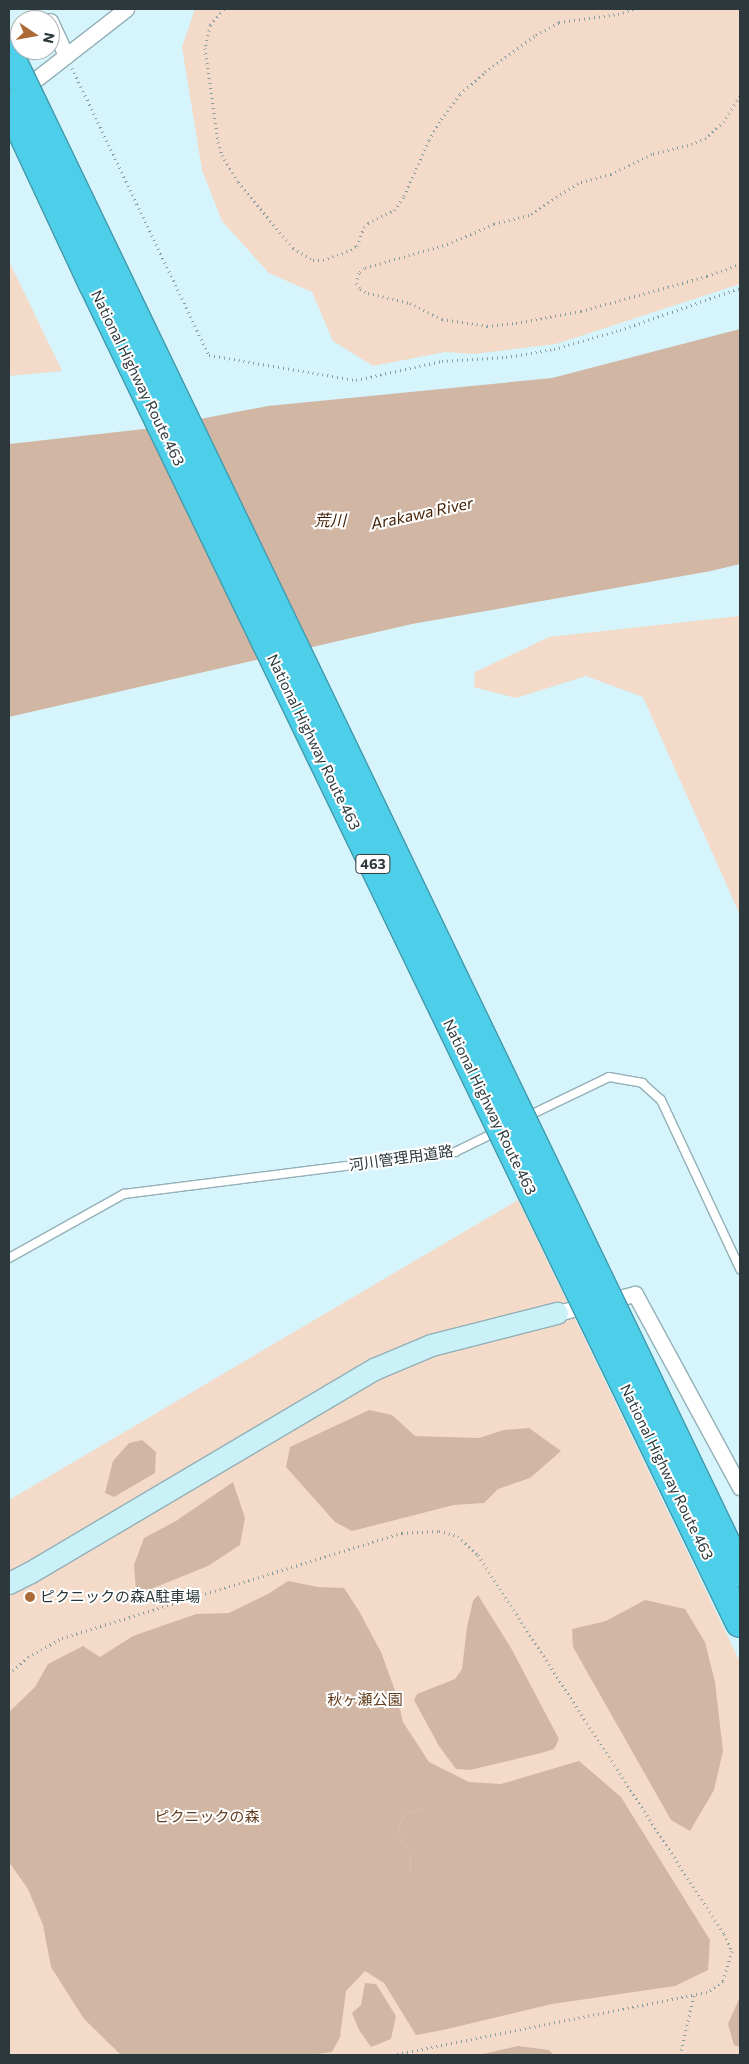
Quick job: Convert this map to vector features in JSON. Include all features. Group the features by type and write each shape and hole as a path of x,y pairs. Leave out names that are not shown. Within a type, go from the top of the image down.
{"highway":[{"name":"National Highway Route 463","path":"9,54 740,1572"},
{"name":"National Highway Route 463","path":"9,102 93,284 740,1623"}],"street":[{"path":"9,102 125,9"},
{"path":"60,42 66,56"},
{"path":"9,1582 29,1573 374,1369 431,1346 635,1294 740,1487"}],"lane":[{"path":"515,1123 609,1077 642,1083 661,1100 740,1269"},
{"name":"河川管理用道路","path":"9,1258 124,1194 455,1152 506,1127"}],"path":[{"path":"224,9 210,25 206,36 205,48 213,120 220,149 238,182 293,248 313,260 323,260 351,250 356,246 364,227 368,223 394,210 404,196 440,119 460,94 485,72 536,35 559,22 618,14 633,9"},
{"path":"66,56 209,355 356,380 442,361 506,356 554,349 620,330 740,288"},
{"path":"740,96 724,122 706,138 688,145 652,154 611,174 578,183 529,215 494,224 448,244 364,268 359,274 356,283 360,290 410,303 442,319 487,326 516,323 581,311 707,276 740,264"},
{"path":"9,1674 28,1657 62,1638 402,1533 439,1531 458,1536 478,1555 724,1934 732,1951 723,1981 707,1992 694,1996 393,2055"},
{"path":"680,2055 694,1996"}],"green space":[{"path":"195,9 740,9 740,284 556,344 474,354 445,352 373,366 333,341 312,292 269,273 222,221 202,170 182,47"},
{"path":"9,261 62,371 9,376"},
{"path":"740,616 740,915 643,697 586,676 516,698 474,687 475,672 549,637"},
{"name":"秋ヶ瀬公園","path":"518,1200 740,1662 740,2055 9,2055 9,1500"},
{"path":"369,1410 392,1415 415,1436 479,1438 504,1430 529,1428 561,1451 530,1478 498,1489 484,1503 454,1505 352,1531 335,1522 286,1467 290,1447"},
{"path":"142,1440 156,1452 155,1473 114,1497 105,1493 113,1461 129,1443"},
{"path":"233,1482 245,1518 240,1545 208,1566 151,1589 136,1591 134,1565 144,1538 176,1521"},
{"name":"ピクニックの森","path":"288,1581 318,1587 344,1588 381,1652 397,1696 403,1722 429,1762 469,1782 501,1784 579,1761 621,1797 710,1940 708,1970 675,1986 552,2004 416,2035 384,1983 365,1971 346,1991 340,2037 332,2052 309,2055 121,2055 84,2019 51,1967 43,1925 28,1889 9,1862 9,1712 35,1687 48,1664 83,1646 100,1657 133,1636 196,1614 229,1613 268,1594","holes":["423,1808 411,1873 410,1853 401,1839 398,1830 401,1820 408,1813"]},
{"path":"645,1600 685,1609 705,1642 715,1682 723,1751 714,1790 690,1831 671,1820 573,1647 572,1629 606,1621"},
{"path":"518,2046 549,2050 554,2055 479,2055"}],"water":[{"name":"荒川","path":"740,329 740,564 711,571 412,624 9,717 9,444 153,428 268,406 552,378"},
{"path":"478,1595 511,1648 559,1739 554,1749 541,1753 470,1770 456,1769 439,1746 414,1700 417,1694 455,1679 462,1669 467,1627 473,1601"},
{"path":"423,1808 431,1813 434,1823 423,1867 415,1873 411,1873 410,1853 401,1839 398,1830 401,1820 408,1813"},
{"path":"365,1983 376,1984 396,2016 391,2039 371,2047 359,2030 352,2013 361,2005"},
{"path":"740,1997 740,2047 734,2045 728,2024"}],"place":[{"name":"ピクニックの森A駐車場","path":"30,1597"}],"water label":[{"name":"Arakawa River","path":"422,513"}]}
